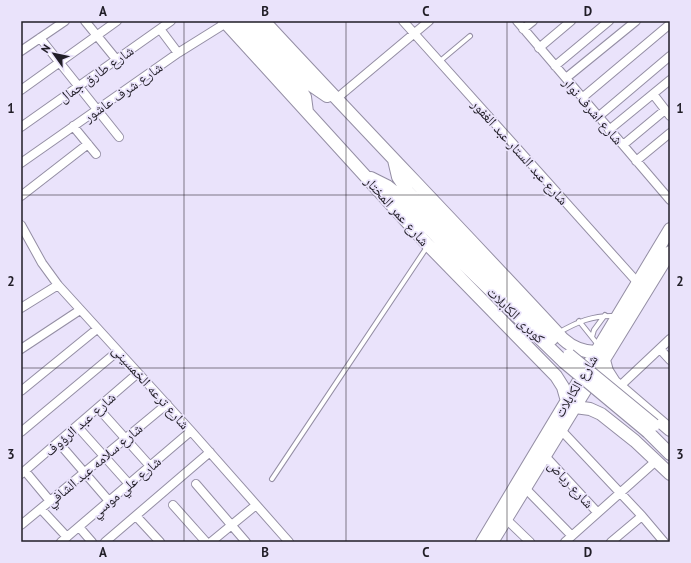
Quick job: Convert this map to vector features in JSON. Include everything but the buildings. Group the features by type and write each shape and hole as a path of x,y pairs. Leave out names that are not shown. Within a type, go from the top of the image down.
{"main road":[{"path":"250,21 308,83 326,95 336,99"},
{"path":"264,21 558,333 569,354"},
{"name":"شارع عمر المختار","path":"228,22 300,89 305,97 306,112 428,245 556,376 563,386 571,404"},
{"name":"كوبرى الكابلات","path":"394,159 398,177 408,192 466,253 569,354"},
{"name":"كوبرى الكابلات","path":"364,175 387,186 397,194 453,254 569,354 651,429 670,454"},
{"name":"شارع الكابلات","path":"482,542 571,404 600,353 618,316 670,229"},
{"name":"شارع الكابلات","path":"600,353 670,252"},
{"path":"569,354 584,351 600,353 610,375 619,387 670,430"},
{"path":"556,376 564,377 571,374 576,368 578,361 577,353 569,354"},
{"path":"601,414 601,405 605,397 611,391 619,387"},
{"path":"571,404 590,409 601,414 624,431 657,460 670,474"},
{"name":"شارع الكابلات","path":"492,542 561,430 571,404"},
{"name":"كوبرى الكابلات","path":"651,429 670,439"}],"street":[{"path":"21,51 65,21"},
{"path":"85,21 116,59"},
{"path":"21,90 117,21"},
{"name":"شارع طارق جمال","path":"21,127 171,21"},
{"name":"شارع عبد الستار عبد الغفور","path":"403,21 638,283"},
{"path":"336,99 429,21"},
{"name":"شارع اشرف نوار","path":"516,21 670,200"},
{"path":"523,29 533,21"},
{"path":"540,48 571,21"},
{"path":"555,66 609,21"},
{"path":"566,78 636,21"},
{"name":"شارع شرف عاشور","path":"21,163 178,54 228,22"},
{"path":"582,98 670,24"},
{"path":"160,29 178,54"},
{"path":"40,38 119,137"},
{"path":"598,116 670,56"},
{"path":"610,130 670,81"},
{"path":"623,145 668,113 653,94"},
{"path":"73,126 96,154"},
{"path":"636,161 670,133"},
{"path":"21,196 88,144"},
{"name":"شارع ترعه الخمسينى","path":"21,225 42,263 58,285 167,404 289,542"},
{"path":"21,308 58,285"},
{"path":"21,349 80,310"},
{"path":"21,391 98,328"},
{"path":"619,387 670,339"},
{"path":"660,349 670,360"},
{"path":"21,432 118,351"},
{"name":"شارع عبد الرؤوف","path":"23,473 138,373"},
{"name":"شارع سلامه عبد الشافي","path":"21,525 167,404"},
{"path":"98,408 150,466"},
{"path":"77,426 129,484"},
{"path":"561,430 620,492 664,542"},
{"name":"شارع علي موسي","path":"64,539 191,431"},
{"path":"58,442 109,501"},
{"path":"106,542 210,452"},
{"name":"شارع رياض","path":"545,456 597,512"},
{"path":"565,542 657,460"},
{"path":"23,473 50,501"},
{"path":"196,484 246,542"},
{"path":"525,488 572,536"},
{"path":"174,505 206,542"},
{"path":"211,542 256,505"},
{"path":"41,509 64,539"},
{"path":"136,516 160,542"},
{"path":"611,542 642,516"},
{"path":"506,519 530,542"},
{"path":"79,527 92,542"}],"lane":[{"path":"439,62 470,36"},
{"path":"272,479 428,245"},
{"path":"558,333 579,321 592,317 605,315 618,316"},
{"path":"592,337 594,330 605,315"},
{"path":"579,321 592,337 600,353"}]}
